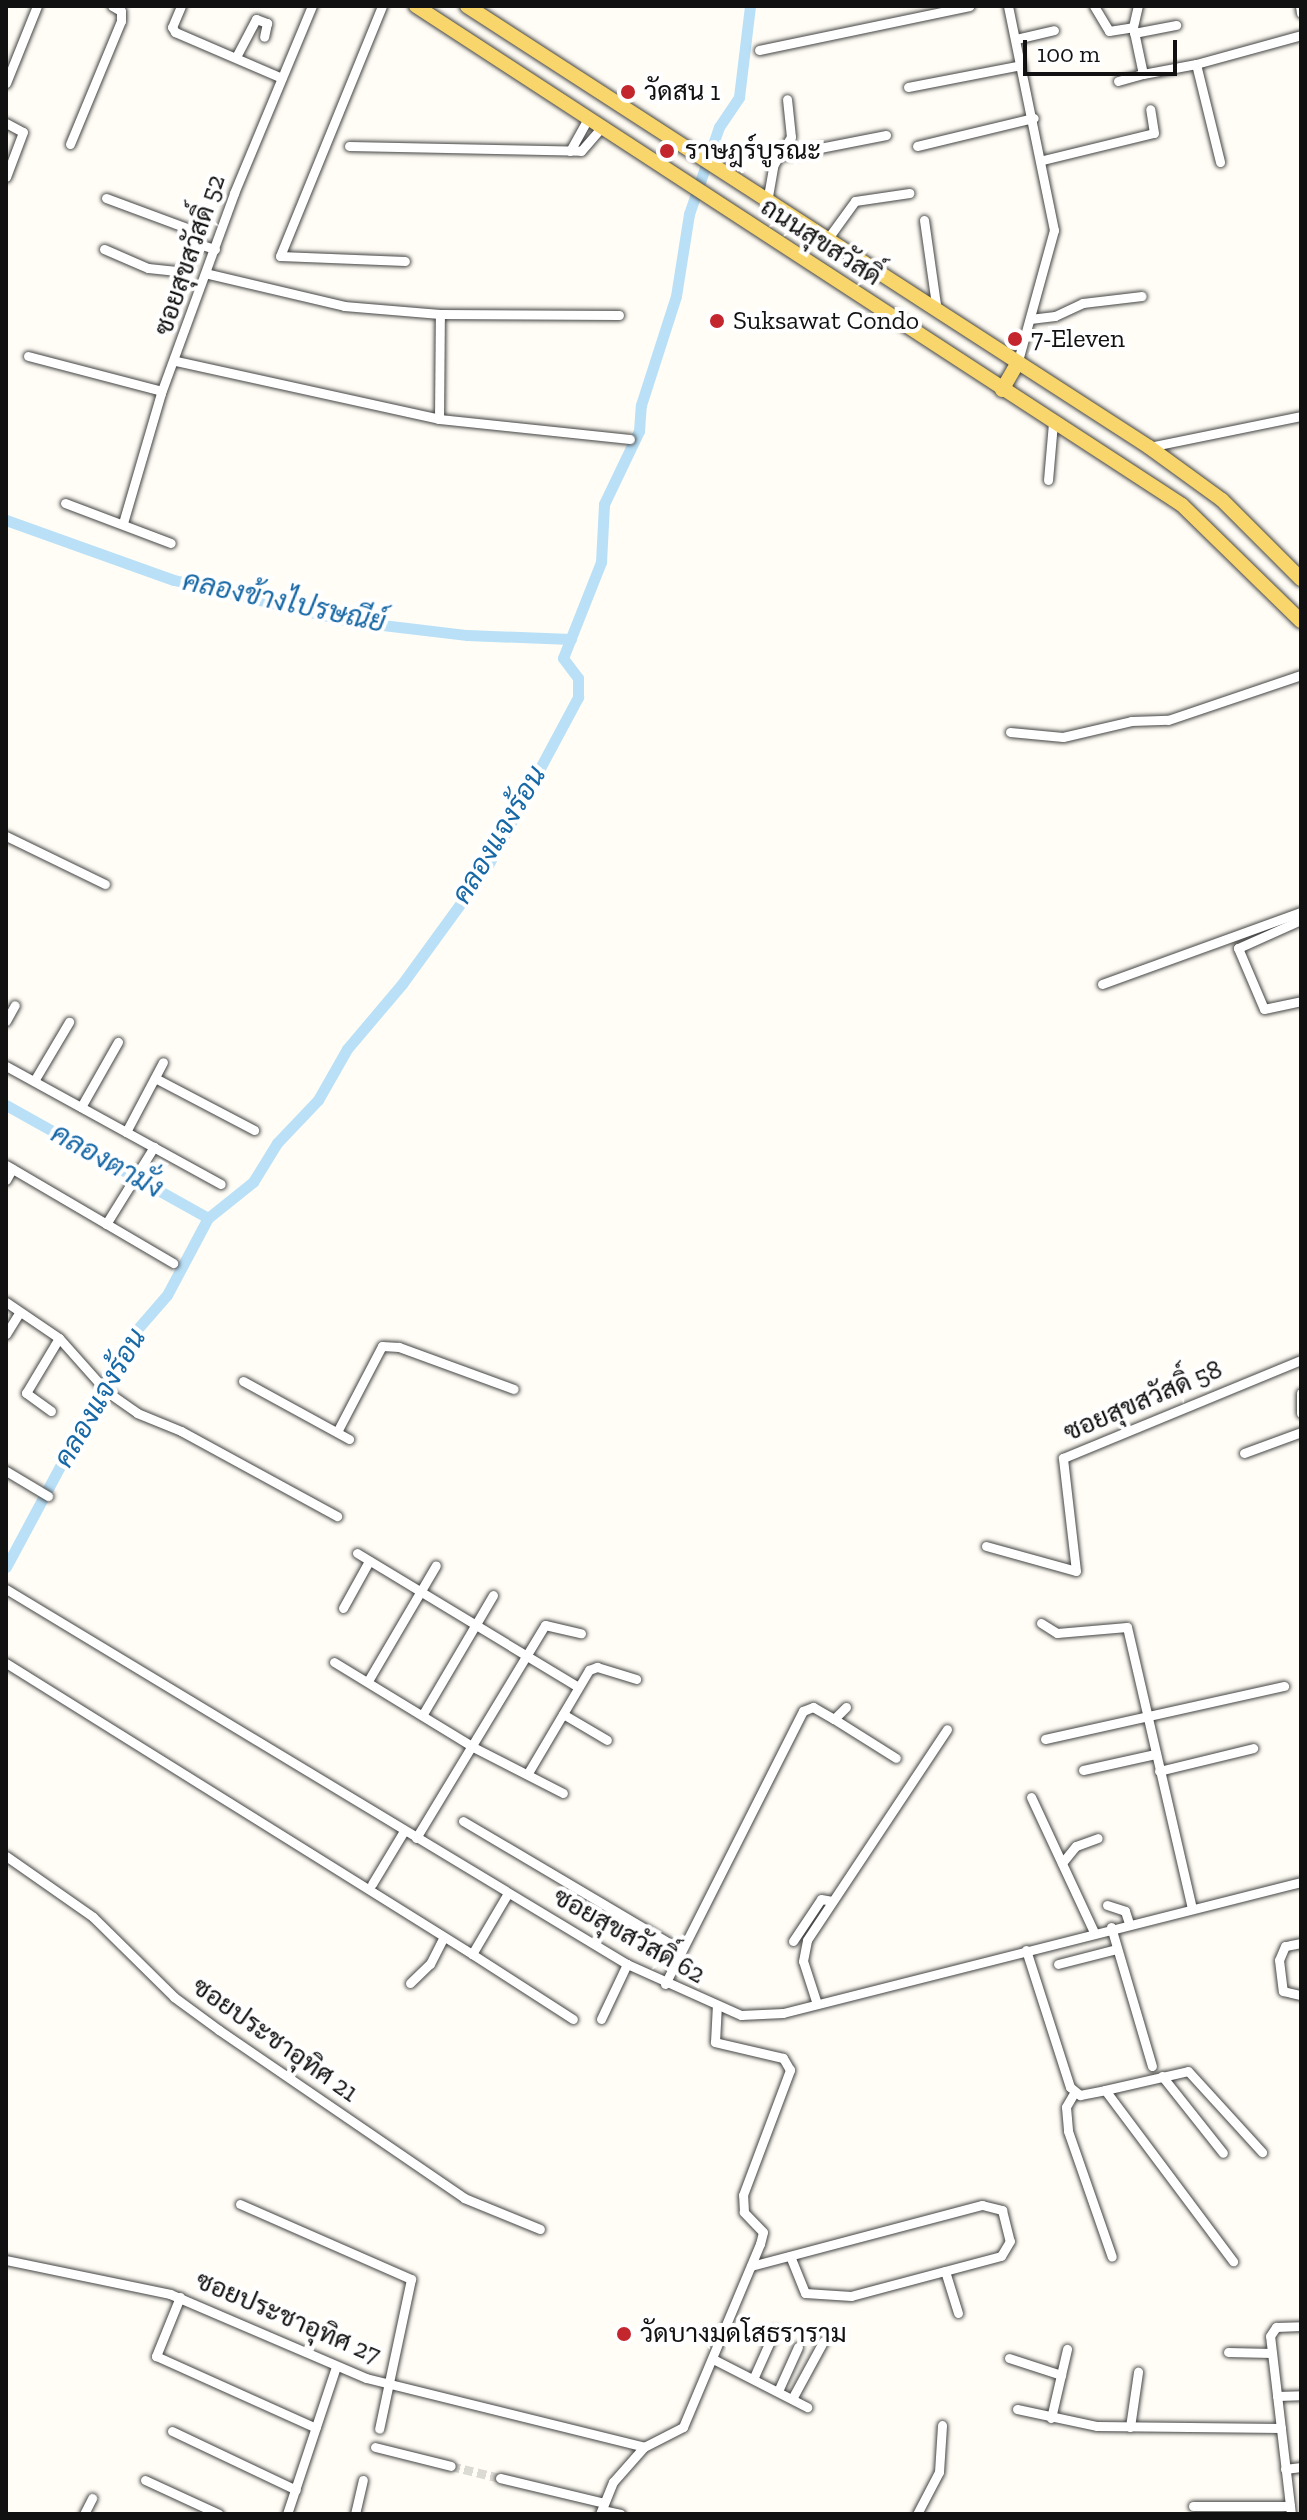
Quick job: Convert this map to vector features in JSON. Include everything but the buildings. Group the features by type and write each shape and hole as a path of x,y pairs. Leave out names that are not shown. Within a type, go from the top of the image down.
{"main road":[{"name":"ถนนสุขสวัสดิ์","path":"416,6 1182,505 1301,621"},
{"name":"ถนนสุขสวัสดิ์","path":"467,6 938,314 1149,447 1222,500 1301,579"},
{"path":"1002,390 1017,364"}],"street":[{"path":"6,83 11,56 37,6"},
{"path":"70,144 121,21 121,11 112,6"},
{"path":"181,6 172,27 175,32 282,78"},
{"name":"ซอยสุขสวัสดิ์ 52","path":"123,523 162,391 312,6"},
{"path":"382,6 280,256 405,261"},
{"path":"759,50 969,6"},
{"path":"1008,6 1043,160 1054,230 1017,364"},
{"path":"1094,6 1109,31 1176,25"},
{"path":"1138,6 1134,30 1143,74"},
{"path":"1300,6 1301,13"},
{"path":"236,57 256,19 267,23 264,37"},
{"path":"1016,39 1054,30"},
{"path":"1118,81 1196,64 1301,35"},
{"path":"1196,64 1220,162"},
{"path":"908,87 1021,65"},
{"path":"767,202 774,164 784,155 791,137 787,99"},
{"path":"1043,160 1154,133 1150,109"},
{"path":"917,146 1034,118"},
{"path":"570,151 588,119"},
{"path":"6,123 23,132 6,177"},
{"path":"349,146 570,151 586,148 601,128"},
{"path":"784,155 886,135"},
{"path":"826,241 855,201 909,193"},
{"path":"104,249 148,268 179,271 188,265 196,243 192,230 106,198"},
{"path":"924,220 938,314"},
{"path":"196,243 215,249"},
{"path":"209,274 325,303 440,314 619,315"},
{"path":"1030,319 1055,316 1083,303 1142,296"},
{"path":"439,419 440,314"},
{"path":"28,356 162,391"},
{"path":"176,361 439,419 630,439"},
{"path":"1149,447 1301,416"},
{"path":"1048,480 1053,423"},
{"path":"65,503 171,543"},
{"path":"1010,732 1063,737 1131,721 1168,720 1301,675"},
{"path":"6,836 105,884"},
{"path":"1102,984 1301,912"},
{"path":"1301,920 1238,948 1264,1009 1301,1001"},
{"path":"6,1021 15,1005"},
{"path":"34,1081 69,1022"},
{"path":"81,1107 118,1042"},
{"path":"126,1132 163,1062"},
{"path":"6,1066 221,1184"},
{"path":"155,1078 254,1130"},
{"path":"106,1224 154,1147"},
{"path":"6,1180 9,1167 173,1263"},
{"path":"6,1302 59,1338 96,1375 106,1391 137,1413 181,1431 337,1516"},
{"path":"6,1334 20,1312"},
{"path":"51,1411 26,1389 59,1338"},
{"path":"337,1432 382,1346 399,1347 514,1389"},
{"name":"ซอยสุขสวัสดิ์ 58","path":"986,1546 1076,1571 1063,1458 1301,1360"},
{"path":"243,1381 349,1439"},
{"path":"1301,1393 1301,1413"},
{"path":"1244,1453 1301,1432"},
{"path":"6,1471 48,1496"},
{"path":"357,1553 578,1687"},
{"path":"343,1608 369,1561"},
{"path":"368,1681 436,1565"},
{"name":"ซอยสุขสวัสดิ์ 62","path":"6,1589 627,1964 717,2008 765,2016 1111,1927 1301,1882"},
{"path":"423,1714 493,1595"},
{"path":"416,1838 549,1623 581,1633"},
{"path":"1041,1623 1057,1633 1127,1627 1192,1908"},
{"path":"334,1662 473,1747 563,1793"},
{"path":"6,1663 573,2019"},
{"path":"528,1773 592,1667 636,1679"},
{"path":"1045,1739 1284,1686"},
{"path":"665,1984 803,1711 813,1707 896,1758"},
{"path":"834,1719 846,1707"},
{"path":"563,1714 607,1740"},
{"path":"817,2004 804,1950 832,1901 947,1729"},
{"path":"1159,1771 1253,1748"},
{"path":"1083,1770 1155,1754"},
{"path":"1031,1797 1094,1932"},
{"path":"463,1821 681,1950"},
{"path":"372,1884 404,1831"},
{"path":"1062,1863 1076,1846 1098,1838"},
{"name":"ซอยประชาอุทิศ 21","path":"6,1856 86,1911 174,1997 219,2030 464,2198 540,2229"},
{"path":"472,1954 508,1893"},
{"path":"793,1941 817,1903 832,1901"},
{"path":"1107,1905 1125,1911 1129,1923"},
{"path":"1111,1927 1152,2066"},
{"path":"410,1983 430,1964 444,1937"},
{"path":"1301,1943 1285,1946 1279,1960 1283,1991 1301,1995"},
{"path":"1058,1964 1117,1949"},
{"path":"1026,1950 1074,2093 1066,2107 1068,2131 1112,2257"},
{"path":"601,2019 627,1964"},
{"path":"602,2509 613,2482 644,2447 672,2437 683,2427 763,2232 744,2212 743,2195 790,2070 783,2058 715,2042 717,2008"},
{"path":"1074,2093 1105,2090 1162,2076 1194,2075 1262,2152"},
{"path":"1162,2076 1223,2153"},
{"path":"1105,2090 1233,2261"},
{"path":"240,2204 411,2279 379,2429"},
{"path":"751,2266 982,2205 1002,2210 1008,2250 945,2271 851,2296 818,2296 800,2288 790,2256"},
{"name":"ซอยประชาอุทิศ 27","path":"6,2260 107,2277 180,2297 336,2367 391,2384 644,2447"},
{"path":"945,2271 958,2313"},
{"path":"180,2297 156,2356 316,2428"},
{"path":"1193,2506 1291,2510 1270,2336 1276,2327 1301,2326"},
{"path":"754,2377 775,2330"},
{"path":"793,2397 823,2342"},
{"path":"779,2389 798,2347"},
{"path":"1051,2418 1067,2349"},
{"path":"1228,2352 1272,2353"},
{"path":"1009,2358 1061,2375"},
{"path":"713,2359 779,2389 807,2407"},
{"path":"287,2514 336,2367"},
{"path":"1130,2427 1138,2372"},
{"path":"1277,2396 1301,2395"},
{"path":"1017,2409 1051,2418 1130,2427 1281,2428"},
{"path":"917,2514 943,2459 942,2425"},
{"path":"172,2431 296,2490"},
{"path":"375,2447 451,2466"},
{"path":"1285,2469 1301,2467"},
{"path":"500,2478 621,2514"},
{"path":"145,2480 219,2514"},
{"path":"355,2514 363,2480"},
{"path":"84,2514 92,2498"}],"waterway":[{"name":"คลองแจงร้อน","path":"6,1567 127,1341 167,1295 208,1218 253,1182 277,1143 318,1100 347,1049 402,984 487,867 578,697 578,678 563,658 601,562 604,504 639,431 641,405 676,296 689,214 719,127 739,97 750,6"},
{"name":"คลองข้างไปรษณีย์","path":"6,520 174,580 349,621 467,635 571,639"},
{"name":"คลองตามั่ง","path":"6,1105 208,1218"}],"tunnel":[{"path":"451,2466 500,2478"}],"place":[{"name":"วัดสน 1","path":"628,92"},
{"name":"ราษฎร์บูรณะ","path":"667,151"},
{"name":"Suksawat Condo","path":"717,321"},
{"name":"7-Eleven","path":"1015,339"},
{"name":"วัดบางมดโสธราราม","path":"624,2334"}]}
